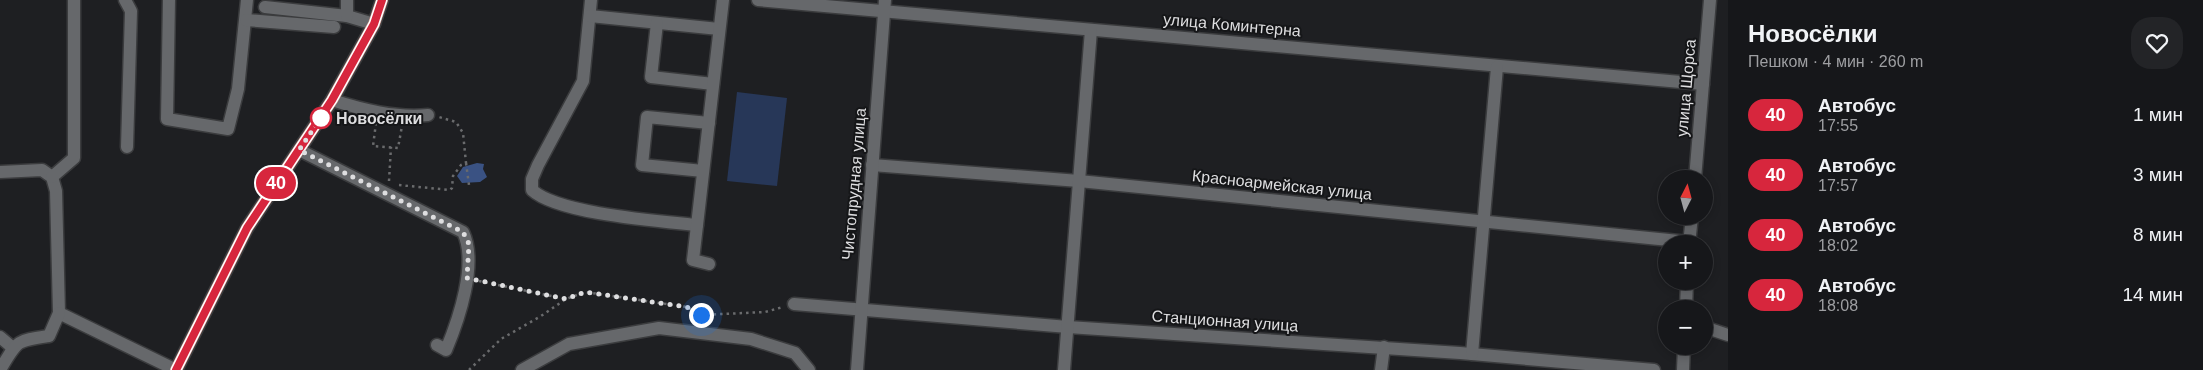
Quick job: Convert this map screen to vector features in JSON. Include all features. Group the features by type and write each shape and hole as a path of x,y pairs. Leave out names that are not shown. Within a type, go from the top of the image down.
{"main road":[{"path":"176,370 247,228 332,100 374,24 382,0"}],"street":[{"path":"52,177 74,158 74,0"},
{"path":"125,0 131,10 127,147"},
{"path":"169,0 167,119 228,129 238,89 247,0"},
{"path":"347,0 347,16"},
{"path":"591,0 583,81 538,165 532,179 532,190 539,197 589,210 632,218 697,225"},
{"path":"709,264 693,260 723,0"},
{"name":"улица Коминтерна","path":"758,0 885,6 1091,30 1293,46 1497,67 1703,84"},
{"name":"улица Щорса","path":"1696,170 1710,0"},
{"name":"Чистопрудная улица","path":"857,370 860,311 885,6"},
{"path":"265,7 347,16 374,24"},
{"path":"590,16 719,29"},
{"path":"246,20 334,27"},
{"path":"657,23 652,78 713,84"},
{"path":"1064,370 1091,30"},
{"path":"1472,354 1497,67"},
{"path":"332,100 355,107 403,116 428,115"},
{"path":"703,171 642,165 647,117 709,123"},
{"path":"299,150 463,232 469,244 467,278 454,330 446,350 437,345"},
{"name":"Красноармейская улица","path":"872,165 1079,181 1658,240"},
{"path":"0,172 42,170 52,177 56,191 60,313 49,336 22,340 13,348 0,370"},
{"name":"Станционная улица","path":"794,304 1068,327 1384,347 1654,370"},
{"path":"60,313 176,370"},
{"path":"522,370 569,344 659,328 751,340 796,353 810,370"},
{"path":"1713,330 1728,335"},
{"path":"0,337 13,348"},
{"path":"1381,370 1384,347"},
{"path":"1683,370 1684,355"}],"path":[{"path":"378,112 373,146 398,148 403,116"},
{"path":"428,115 456,122 463,133 469,185"},
{"path":"389,184 391,147"},
{"path":"398,185 450,190 452,188 453,176 461,165 466,163"},
{"path":"467,278 566,299"},
{"path":"469,370 501,339 566,299 585,292 687,307 701,315 765,312 794,304"}],"shaded area":[{"path":"737,92 787,98 777,186 727,181"},
{"path":"477,163 484,164 483,169 487,177 480,182 462,183 457,176 463,167"}],"bus line":[{"name":"40","path":"176,370 247,228 332,100 374,24 382,0"}],"place":[{"name":"Новосёлки","path":"321,118"}],"route":[{"path":"321,118 299,150 463,232 469,244 467,278 566,299 585,292 687,307 701,315"}]}
